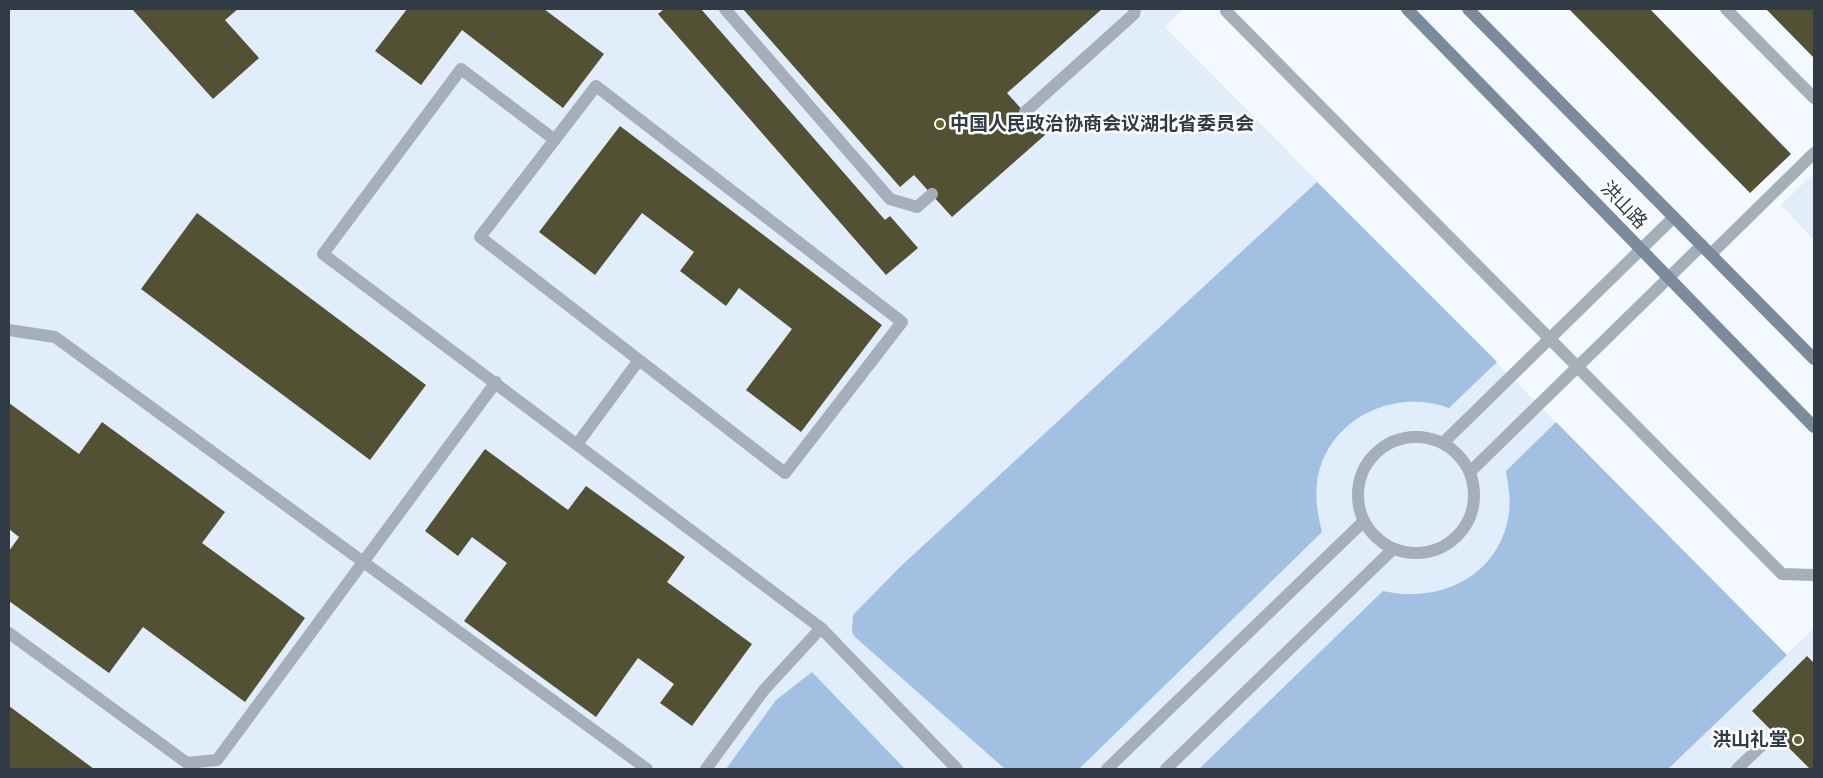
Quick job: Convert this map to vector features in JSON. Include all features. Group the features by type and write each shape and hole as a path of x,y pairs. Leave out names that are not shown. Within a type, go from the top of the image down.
{"main road":[{"name":"洪山路","path":"1407,9 1814,427"},
{"name":"洪山路","path":"1468,9 1814,358"}],"lane":[{"path":"725,9 890,199 917,207 932,194"},
{"path":"1024,112 1134,14 1135,9"},
{"path":"1726,9 1814,98"},
{"path":"1226,11 1782,574 1814,575"},
{"path":"555,140 461,69 323,254 578,443 822,628 958,769"},
{"path":"596,86 902,322 785,473 639,360 480,237 596,86"},
{"path":"1472,471 1669,277 1707,249 1814,153"},
{"path":"1444,442 1674,217"},
{"path":"9,330 55,336 648,769"},
{"path":"578,443 639,360"},
{"path":"9,633 187,763 217,760 496,382"},
{"path":"1408,436 1426,437 1444,442 1459,454 1472,471 1475,487 1474,505 1468,523 1457,537 1442,548 1426,553 1392,550 1375,536 1364,521 1359,504 1358,486 1364,468 1375,453 1390,442 1408,436"},
{"path":"1107,769 1364,521"},
{"path":"1166,769 1392,550"},
{"path":"706,769 764,690 822,628"},
{"path":"1737,769 1760,746"}],"shaded area":[{"path":"9,9 1183,9 1165,27 1786,655 1814,628 1814,769 9,769"},
{"path":"1814,173 1814,240 1781,205"},
{"path":"1317,182 1497,362 1449,408 1428,403 1406,402 1385,406 1365,414 1348,426 1333,442 1323,461 1317,483 1317,508 1322,532 1079,769 1005,769 855,637 852,632 853,615 900,567"},
{"path":"1556,422 1787,655 1668,769 1199,769 1383,591 1404,594 1446,589 1480,569 1494,554 1503,535 1509,513 1506,471"},
{"path":"812,672 905,769 726,769 776,700"}],"building":[{"path":"132,9 238,9 225,20 259,58 213,99"},
{"path":"407,9 544,9 604,54 563,108 462,30 421,85 375,51"},
{"path":"664,9 701,9 885,220 890,216 918,248 886,275 658,14"},
{"name":"中国人民政治协商会议湖北省委员会","path":"743,9 1102,9 1007,93 1045,135 952,217 914,175 900,187"},
{"path":"1569,9 1650,9 1791,154 1750,193"},
{"path":"1766,9 1814,9 1814,58"},
{"path":"620,126 882,325 801,432 746,390 792,329 739,288 726,306 680,271 694,252 642,213 595,275 539,232"},
{"path":"197,213 426,385 370,460 141,289"},
{"path":"9,403 79,454 102,422 225,512 202,543 305,618 245,702 143,627 109,673 9,601 9,551 19,537 9,529"},
{"path":"485,449 568,510 586,486 685,557 667,582 752,644 692,726 660,703 674,684 638,658 596,717 464,621 507,563 472,537 458,556 425,531"},
{"name":"洪山礼堂","path":"1807,656 1814,663 1814,769 1810,769 1752,711"},
{"path":"9,706 94,769 9,769"}],"place":[{"name":"中国人民政治协商会议湖北省委员会","path":"940,124"},
{"name":"洪山礼堂","path":"1798,740"}]}
